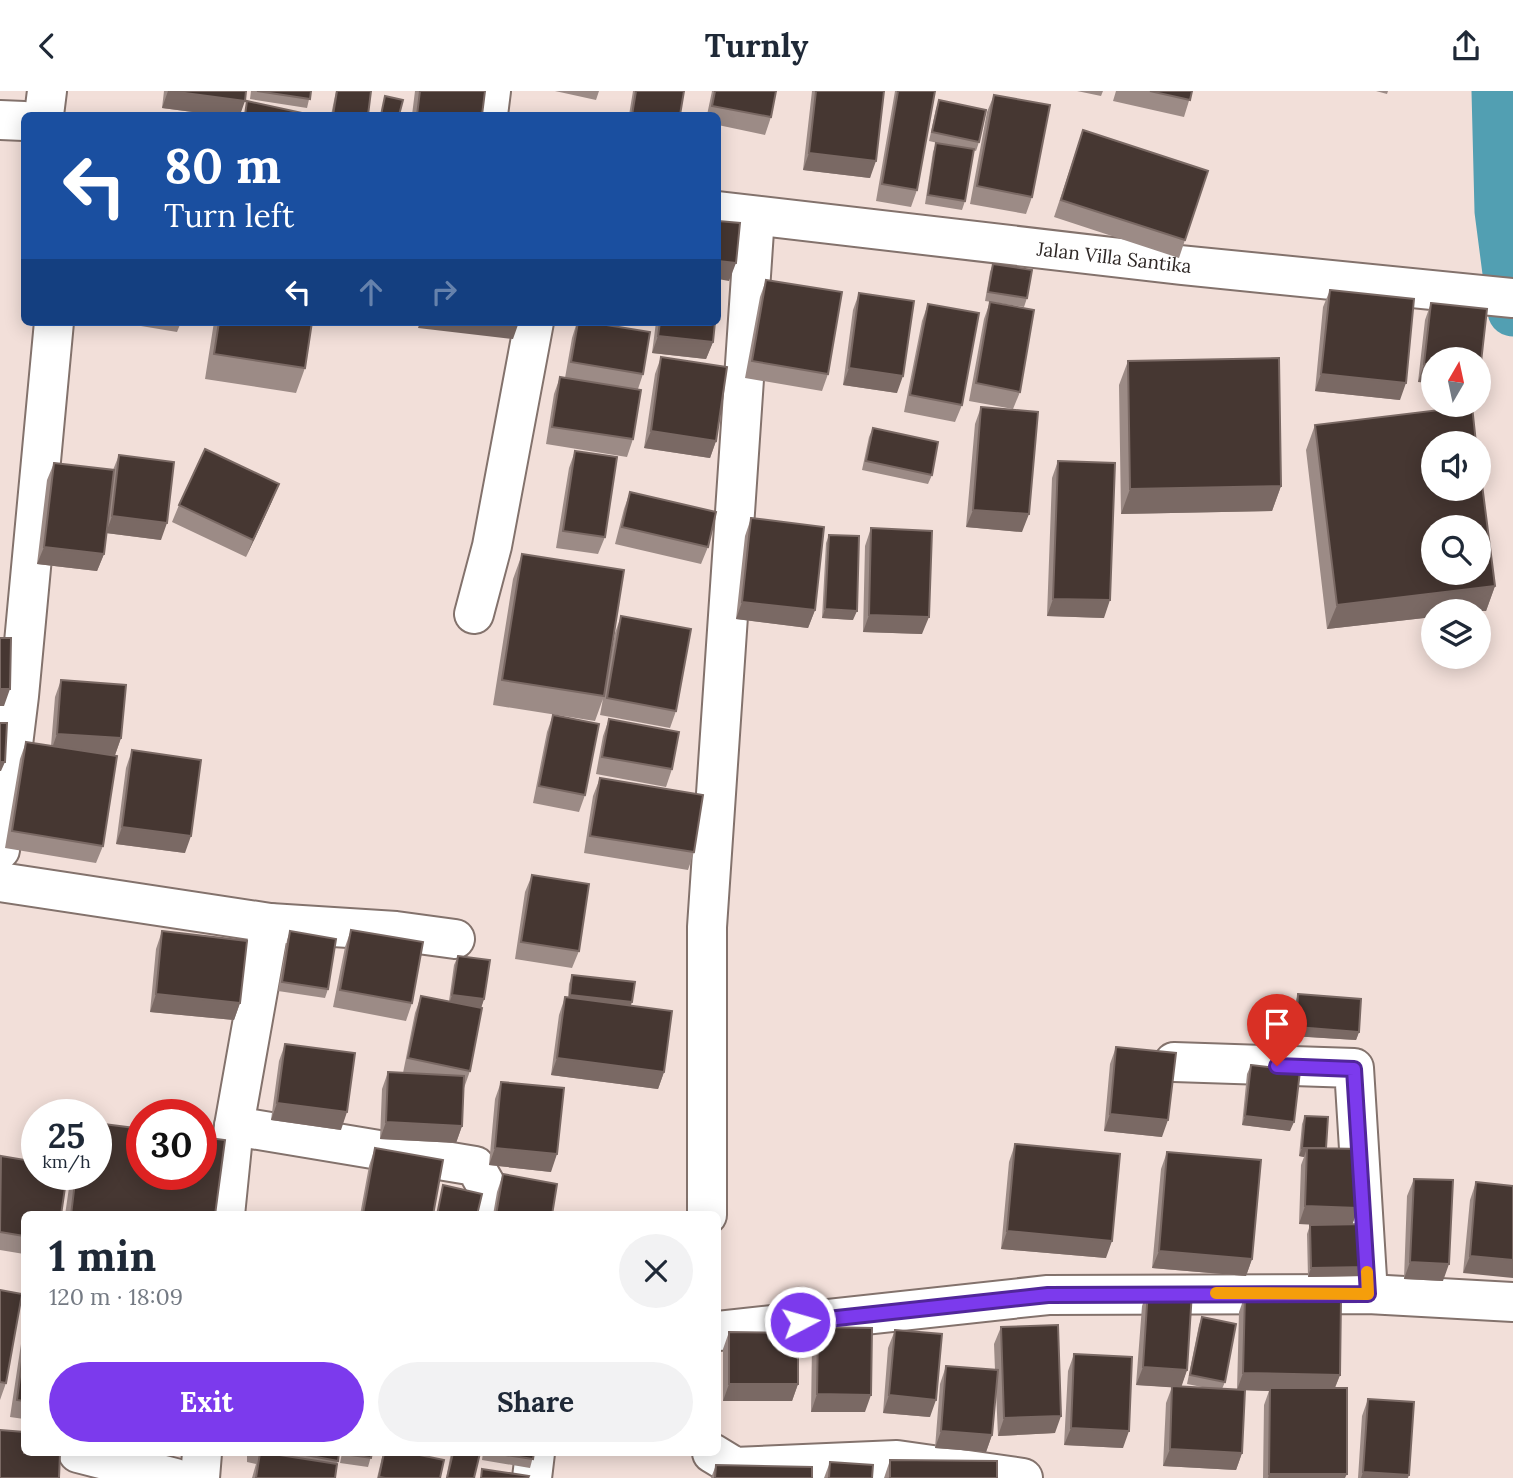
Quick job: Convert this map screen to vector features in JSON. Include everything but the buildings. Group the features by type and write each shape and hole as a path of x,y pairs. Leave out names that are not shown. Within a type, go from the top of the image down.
{"street":[{"path":"44,112 47,91"},
{"path":"488,112 491,91"},
{"path":"0,120 21,121"},
{"name":"Jalan Villa Santika","path":"721,211 1513,298"},
{"path":"707,1211 707,927 755,216"},
{"path":"0,850 11,650 53,326"},
{"path":"474,614 492,546 533,326"},
{"path":"0,882 270,923 454,939"},
{"path":"225,1211 234,1126 270,923"},
{"path":"1174,1062 1354,1069 1368,1294"},
{"path":"234,1126 475,1166 488,1189 485,1211"},
{"path":"721,1331 1048,1295 1368,1294 1513,1302"},
{"path":"90,1456 175,1478"},
{"path":"200,1478 202,1456"},
{"path":"531,1478 535,1456"},
{"path":"717,1456 735,1467 897,1460 1016,1477"}],"waterway":[{"path":"1497,91 1500,211 1513,311"}],"slow traffic":[{"path":"1216,1293 1368,1294 1367,1272"}],"route":[{"path":"800,1322 1048,1295 1368,1294 1354,1069 1277,1066"}]}
